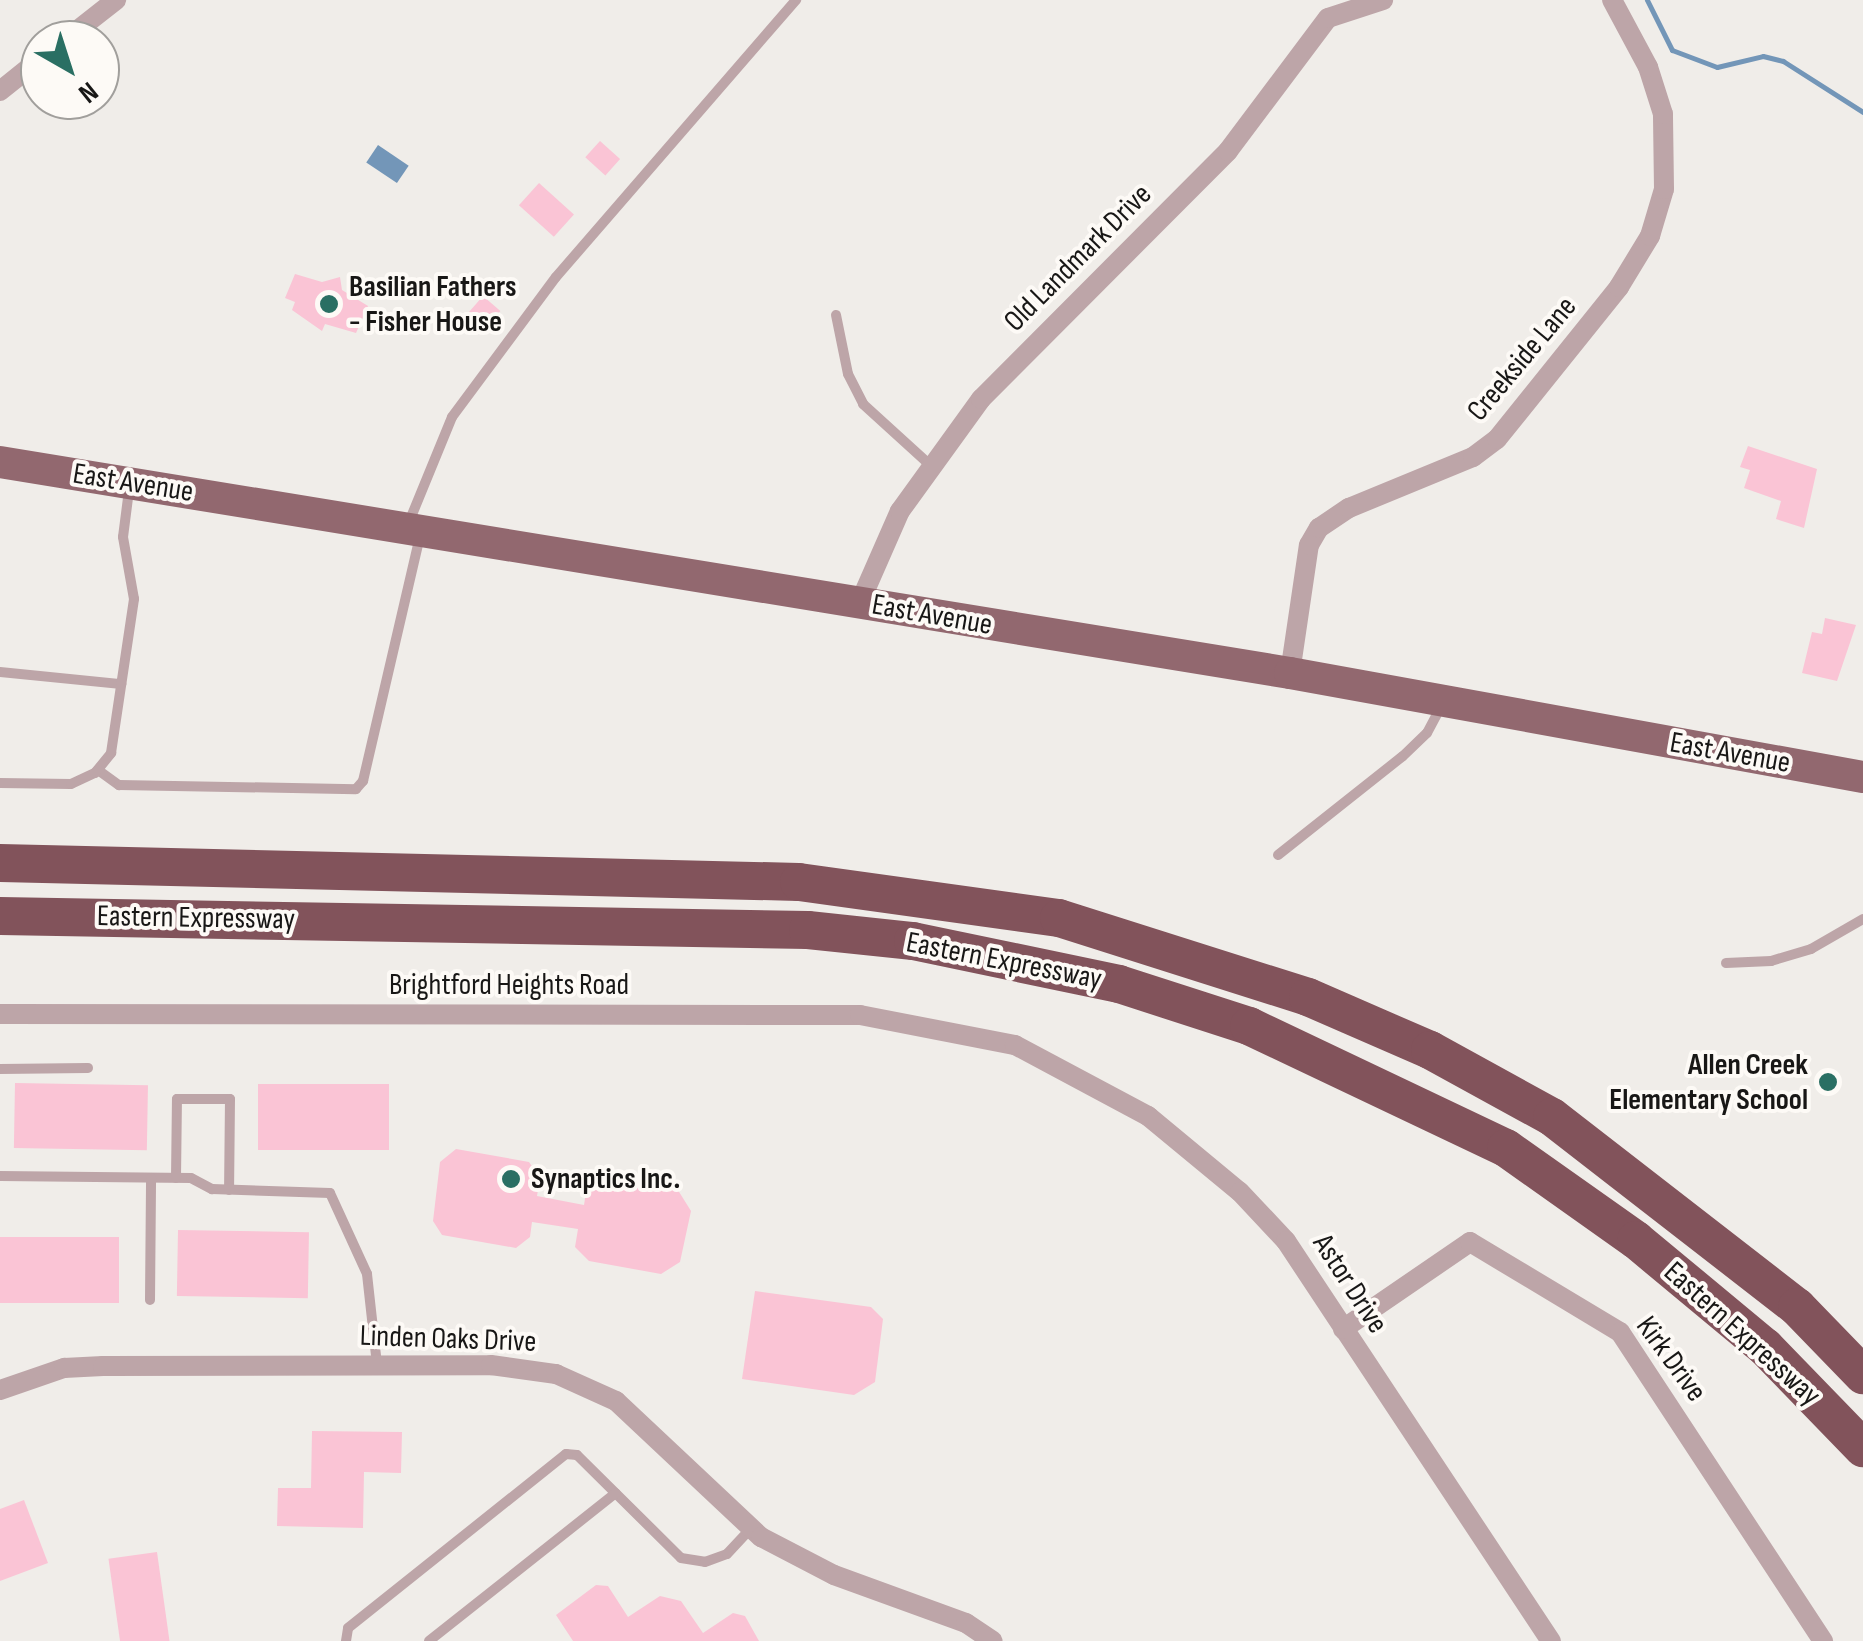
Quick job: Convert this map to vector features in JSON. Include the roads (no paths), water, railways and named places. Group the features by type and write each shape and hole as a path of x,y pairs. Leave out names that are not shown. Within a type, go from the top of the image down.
{"highway":[{"name":"Eastern Expressway","path":"0,863 798,882 1059,918 1308,997 1430,1050 1552,1117 1797,1307 1863,1375"},
{"name":"Eastern Expressway","path":"0,916 808,930 913,942 1120,984 1249,1026 1506,1148 1636,1240 1765,1346 1863,1448"}],"main road":[{"name":"East Avenue","path":"0,462 1290,673 1863,777"}],"street":[{"path":"90,20 116,0"},
{"name":"Old Landmark Drive","path":"860,602 883,544 930,465 1006,373 1228,151 1328,18 1383,0"},
{"name":"Creekside Lane","path":"1290,673 1309,544 1319,528 1349,508 1484,450 1619,286 1650,236 1668,157 1664,114 1648,66 1612,0"},
{"path":"0,91 20,76"},
{"name":"Brightford Heights Road","path":"0,1014 860,1015 1015,1046"},
{"name":"Astor Drive","path":"1015,1046 1100,1085 1198,1154 1286,1240 1551,1641"},
{"name":"Kirk Drive","path":"1344,1329 1470,1242 1620,1332 1824,1641"},
{"name":"Linden Oaks Drive","path":"0,1390 64,1368 497,1366 586,1385 634,1416 750,1530 808,1564 966,1623 994,1641"}],"lane":[{"path":"98,770 119,786 356,789 363,782 414,529 452,418 556,278 796,0"},
{"path":"836,316 848,374 863,404 930,465"},
{"path":"0,783 71,784 98,770 111,753 134,600 123,538 130,482"},
{"path":"0,672 121,684"},
{"path":"1278,856 1404,756 1428,733 1444,702"},
{"path":"1726,964 1771,961 1812,949 1863,919"},
{"path":"0,1068 88,1068"},
{"path":"176,1178 177,1099 230,1099 229,1190"},
{"path":"0,1176 176,1178 229,1190 330,1193 367,1274 377,1366"},
{"path":"150,1178 150,1300"},
{"path":"346,1641 348,1628 566,1454 576,1455 681,1558 705,1562 728,1554 750,1530"},
{"path":"430,1641 616,1493"}],"water":[{"path":"378,145 409,166 397,183 366,162"}],"waterway":[{"path":"1647,0 1672,50 1717,67 1763,56 1783,61 1863,112"}],"place":[{"name":"Basilian Fathers - Fisher House","path":"329,304"},
{"name":"Allen Creek Elementary School","path":"1828,1082"},
{"name":"Synaptics Inc.","path":"511,1179"}]}
